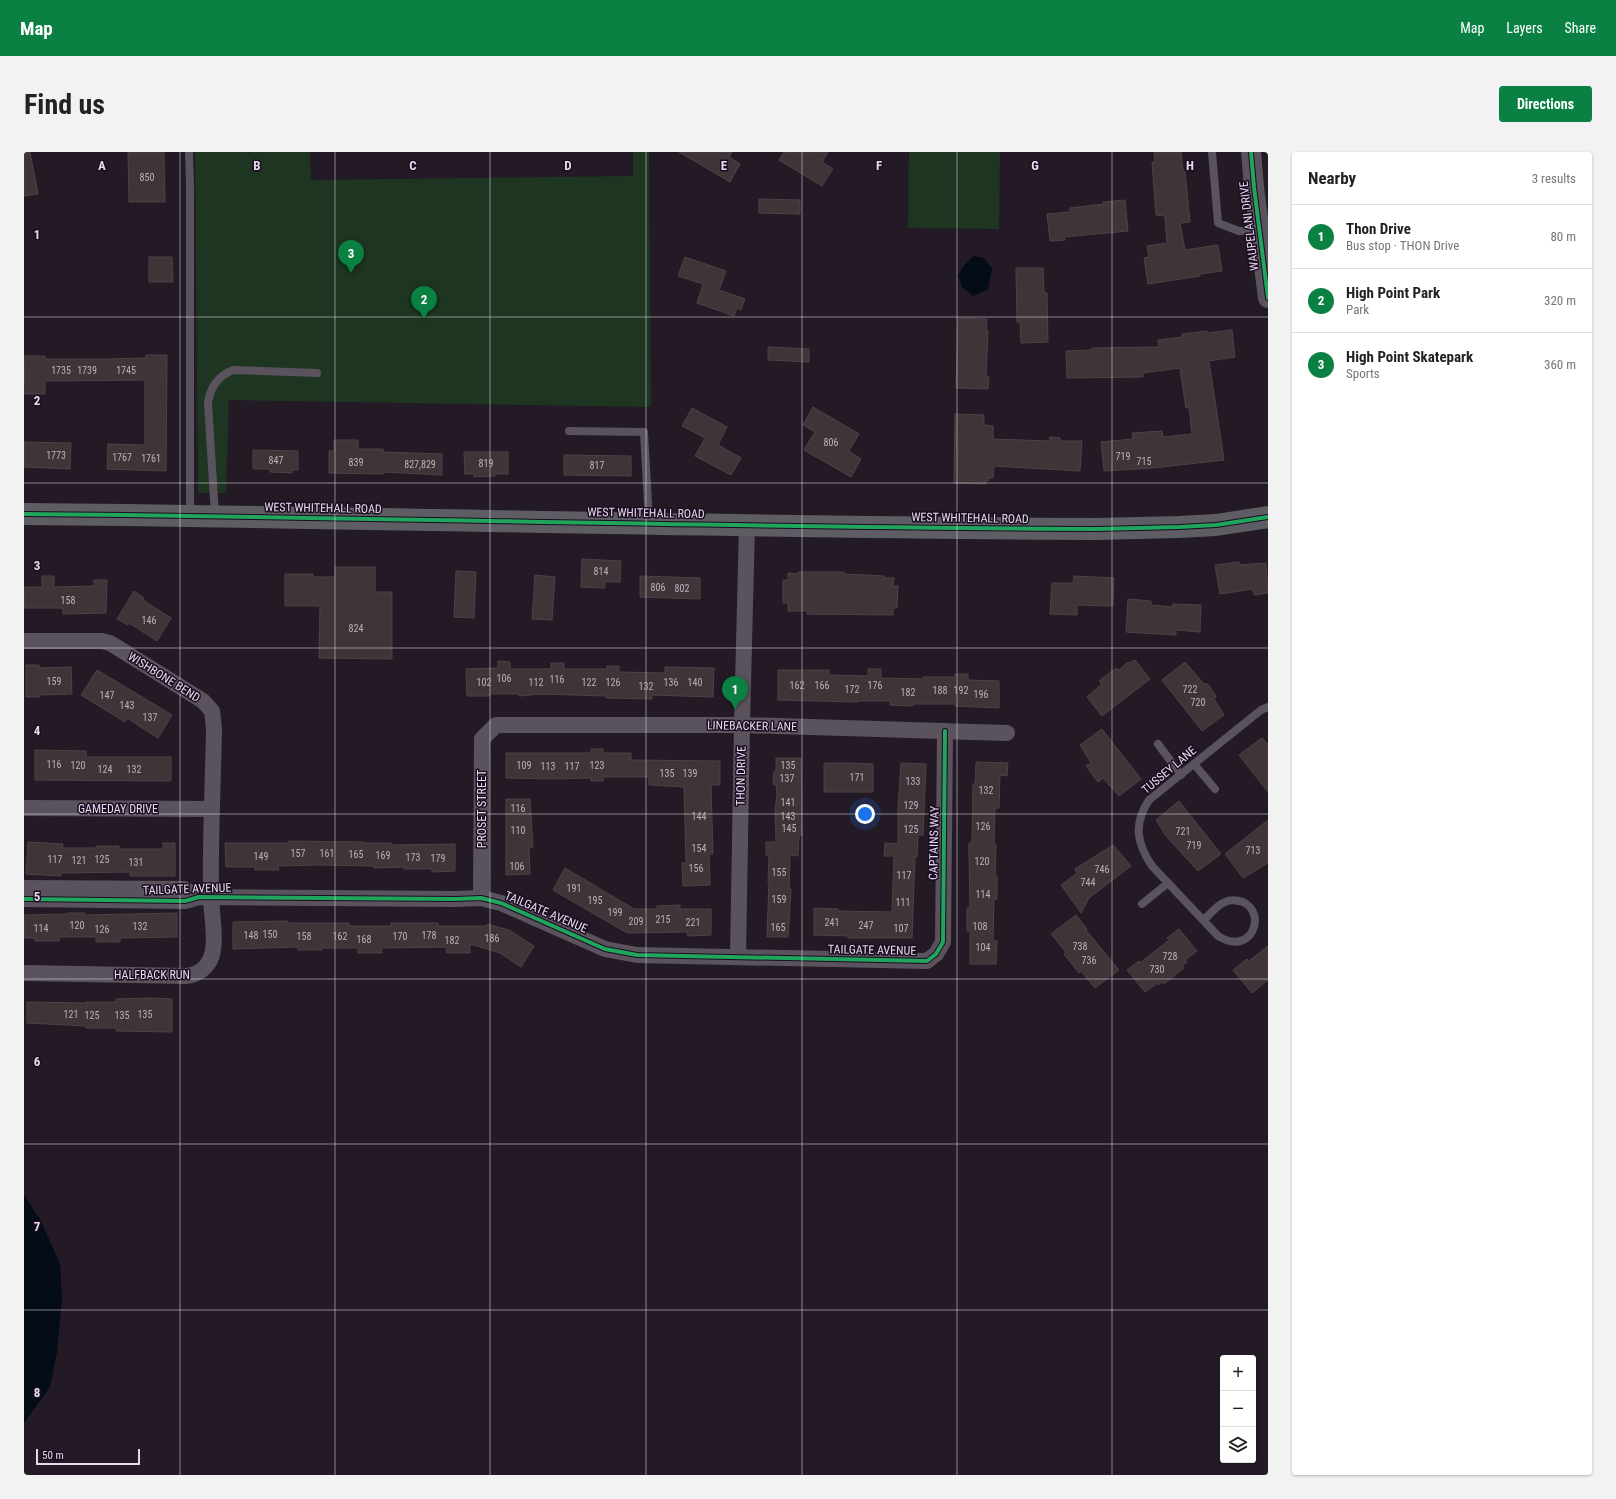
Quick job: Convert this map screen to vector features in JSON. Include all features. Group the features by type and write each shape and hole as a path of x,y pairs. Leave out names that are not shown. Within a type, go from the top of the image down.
{"main road":[{"name":"WEST WHITEHALL ROAD","path":"24,514 215,516 424,521 1012,528 1150,528 1216,525 1268,518"}],"street":[{"name":"WAUPELANI DRIVE","path":"1251,152 1268,298"},
{"name":"THON DRIVE","path":"738,956 747,524"},
{"name":"WISHBONE BEND","path":"24,641 102,641 110,643 203,701 212,711 214,719 212,809 205,897"},
{"name":"LINEBACKER LANE","path":"496,725 742,725 1007,732"},
{"name":"PROSET STREET","path":"481,898 482,739 496,725"},
{"name":"CAPTAINS WAY","path":"936,954 942,942 945,731"},
{"name":"GAMEDAY DRIVE","path":"24,808 212,809"},
{"name":"TAILGATE AVENUE","path":"24,888 184,889 205,897"},
{"name":"TAILGATE AVENUE","path":"24,899 184,901 205,897 481,898 501,903 605,949 637,954 927,961 936,954"},
{"name":"HALFBACK RUN","path":"24,973 187,976 197,974 204,969 211,959 214,948 205,897"}],"lane":[{"path":"189,152 190,516"},
{"path":"1212,152 1218,223 1239,231 1259,230"},
{"path":"215,516 208,404 211,391 214,386 222,376 233,370 317,373"},
{"path":"569,431 644,432 649,523"},
{"name":"TUSSEY LANE","path":"1204,920 1224,902 1239,900 1246,903 1253,912 1255,924 1253,932 1241,941 1234,943 1226,941 1218,936 1168,883 1145,856 1139,838 1140,819 1149,800 1265,708 1268,702"},
{"path":"1158,744 1181,775"},
{"path":"1194,764 1215,790"},
{"path":"1142,904 1168,883"}],"green space":[{"path":"195,152 310,152 311,180 633,176 633,152 649,152 651,407 229,400 226,493 198,493"},
{"path":"909,152 1000,152 999,229 908,228"}],"shaded area":[{"path":"973,256 984,258 992,269 988,289 973,296 962,287 958,276 962,268"},
{"path":"24,1195 41,1221 60,1264 62,1299 57,1352 50,1387 24,1423"}],"building":[{"path":"24,152 30,152 38,194 24,196"},
{"path":"128,152 164,152 165,202 129,202"},
{"path":"679,152 732,152 729,157 740,164 730,182"},
{"path":"784,152 828,152 822,162 833,169 822,186 779,160"},
{"path":"1154,152 1181,152 1183,172 1185,171 1190,222 1180,223 1185,250 1218,245 1222,271 1148,284 1144,258 1149,257 1147,246 1167,243 1165,216 1156,215 1152,162 1155,162"},
{"path":"759,199 800,200 800,214 759,213"},
{"path":"1125,200 1128,231 1064,237 1065,240 1050,241 1047,214 1070,212 1070,208"},
{"path":"149,257 172,257 173,282 149,282"},
{"path":"685,257 726,271 719,290 745,299 741,310 737,308 734,316 697,303 703,284 678,276"},
{"path":"1016,268 1043,268 1044,293 1047,293 1048,342 1021,343 1020,322 1017,322"},
{"path":"958,318 987,319 986,377 989,377 988,389 956,388"},
{"path":"1232,330 1235,357 1209,361 1224,460 1153,468 1104,471 1101,442 1133,439 1132,433 1162,431 1163,437 1192,434 1189,407 1186,408 1180,368 1143,373 1143,377 1067,378 1066,351 1092,350 1092,348 1159,347 1158,340 1183,337 1182,334"},
{"path":"768,347 809,349 809,362 768,360"},
{"path":"146,355 167,355 166,471 107,469 108,444 145,445 145,380 45,381 45,394 25,394 24,356 45,356 45,359 107,359 146,358"},
{"path":"813,407 859,434 849,451 861,459 851,477 804,450 815,432 803,425"},
{"path":"692,408 727,427 718,445 741,458 731,475 695,456 705,438 682,426"},
{"path":"955,414 984,415 984,425 993,426 993,439 1049,441 1050,437 1060,438 1060,441 1082,441 1080,471 994,466 993,478 988,478 988,481 986,480 986,484 954,483"},
{"path":"334,440 358,440 358,449 383,449 383,452 442,454 442,475 383,472 383,474 329,473 329,451 334,451"},
{"path":"24,442 71,443 70,469 24,467"},
{"path":"253,450 298,451 298,470 292,470 292,473 270,472 270,469 253,469"},
{"path":"464,452 508,452 508,474 474,477 474,474 465,474"},
{"path":"564,455 631,456 631,476 564,475"},
{"path":"582,559 621,561 620,582 605,582 605,588 581,587"},
{"path":"1239,562 1239,565 1266,563 1268,593 1254,595 1253,589 1220,594 1215,565"},
{"path":"335,567 375,567 375,592 392,592 392,659 319,658 320,606 285,606 285,574 313,574 313,577 335,577"},
{"path":"456,571 476,572 474,618 454,617"},
{"path":"798,572 844,572 844,574 894,578 893,586 898,586 897,608 893,608 893,615 807,614 808,611 788,611 788,603 783,603 783,580 788,580 788,573 798,574"},
{"path":"535,575 555,577 552,620 532,619"},
{"path":"42,576 54,576 54,587 94,586 94,580 107,580 106,613 63,614 63,608 24,608 24,587 42,587"},
{"path":"640,576 700,578 700,599 640,597"},
{"path":"1074,576 1114,578 1113,606 1077,605 1077,615 1050,614 1052,583 1073,583"},
{"path":"134,591 144,598 143,600 171,618 157,641 129,623 128,625 117,619"},
{"path":"1128,599 1151,601 1151,605 1173,607 1173,604 1201,605 1200,632 1176,630 1176,635 1126,632"},
{"path":"1135,660 1150,679 1102,716 1087,697 1102,684 1099,681 1116,668 1119,670 1128,662 1130,663"},
{"path":"498,661 510,662 510,669 551,669 551,663 564,663 564,669 607,669 607,666 619,666 619,672 665,673 665,667 714,668 713,697 652,695 652,699 542,694 519,696 519,694 490,694 490,696 467,696 466,669 498,668"},
{"path":"1185,662 1204,684 1208,684 1216,696 1214,699 1224,715 1202,731 1162,680"},
{"path":"26,665 39,665 39,668 71,667 72,694 26,697"},
{"path":"868,669 881,669 881,678 923,679 923,677 955,677 955,674 968,674 968,680 999,681 999,708 955,706 955,704 913,704 913,706 890,705 890,701 858,702 778,700 778,670 829,670 829,675 868,676"},
{"path":"97,670 172,715 158,738 127,718 125,722 81,695"},
{"path":"1102,729 1141,779 1119,796 1103,778 1098,782 1086,766 1091,763 1080,745"},
{"path":"1262,738 1268,744 1268,792 1239,755"},
{"path":"591,749 603,749 603,753 631,753 631,760 720,761 720,785 711,785 713,854 709,854 710,885 683,886 682,863 686,863 684,787 649,785 649,777 603,777 603,781 591,781 591,778 506,778 506,753 591,753"},
{"path":"35,750 86,751 86,757 171,757 171,781 35,780"},
{"path":"776,758 801,758 802,835 799,835 798,856 790,855 789,889 791,889 788,937 767,937 769,855 766,855 766,842 776,842 775,809 777,795 776,785 773,784 774,772 776,771"},
{"path":"976,762 1008,763 1007,776 1000,775 999,808 995,808 994,844 996,844 995,876 997,876 997,899 994,899 993,941 997,941 996,964 970,964 970,931 967,931 967,908 970,908 969,843 972,843 973,784 975,784"},
{"path":"824,763 873,764 873,792 824,792"},
{"path":"901,763 926,764 923,835 918,835 917,857 915,857 912,938 848,938 848,936 814,935 814,908 838,909 838,911 892,912 894,856 884,856 885,843 898,844 898,809"},
{"path":"506,799 530,799 533,847 529,847 530,874 506,875"},
{"path":"1179,801 1221,854 1198,871 1166,836 1156,820"},
{"path":"1268,820 1268,863 1243,878 1225,854"},
{"path":"289,841 391,843 391,845 455,844 455,871 432,872 432,869 404,869 404,867 374,868 374,866 319,865 278,866 279,870 255,870 255,867 226,867 225,843 289,843"},
{"path":"28,842 63,844 62,848 119,846 119,849 163,849 163,843 175,843 175,876 130,876 130,872 61,873 61,876 26,874"},
{"path":"1113,845 1131,866 1089,898 1081,913 1061,885 1077,873 1075,869"},
{"path":"565,868 634,909 657,909 657,906 680,905 680,909 711,909 711,935 688,936 687,932 627,933 553,890"},
{"path":"85,913 85,915 177,913 177,937 120,938 120,942 96,942 96,937 59,937 59,941 35,941 35,938 24,938 24,915"},
{"path":"1076,915 1087,929 1086,930 1119,970 1095,988 1081,971 1079,973 1064,954 1066,952 1051,934"},
{"path":"288,921 288,923 349,923 349,926 391,926 391,923 438,923 438,926 487,926 487,924 509,930 534,946 521,967 500,953 470,944 470,953 447,953 446,947 381,948 382,953 358,953 358,948 322,948 322,950 298,950 298,947 233,949 233,922"},
{"path":"1179,929 1197,951 1185,960 1187,962 1182,965 1184,968 1164,984 1162,982 1158,985 1157,983 1145,992 1127,970 1139,961 1140,963 1169,940 1167,938"},
{"path":"1268,946 1268,980 1252,993 1233,970 1247,959 1249,961"},
{"path":"116,999 172,999 172,1032 116,1031 116,1028 86,1028 86,1026 27,1023 27,1002 86,1003 116,1002"}],"cycle path":[{"path":"1251,152 1268,298"},
{"path":"24,514 292,517 828,527 1096,529 1216,525 1268,517"},
{"path":"24,899 185,901 199,897 481,898 501,903 605,949 637,955 927,961 936,954 943,942 945,731"}],"place":[{"name":"High Point Skatepark","path":"351,273"},
{"name":"High Point Park","path":"424,319"},
{"name":"Thon Drive","path":"735,709"}]}
